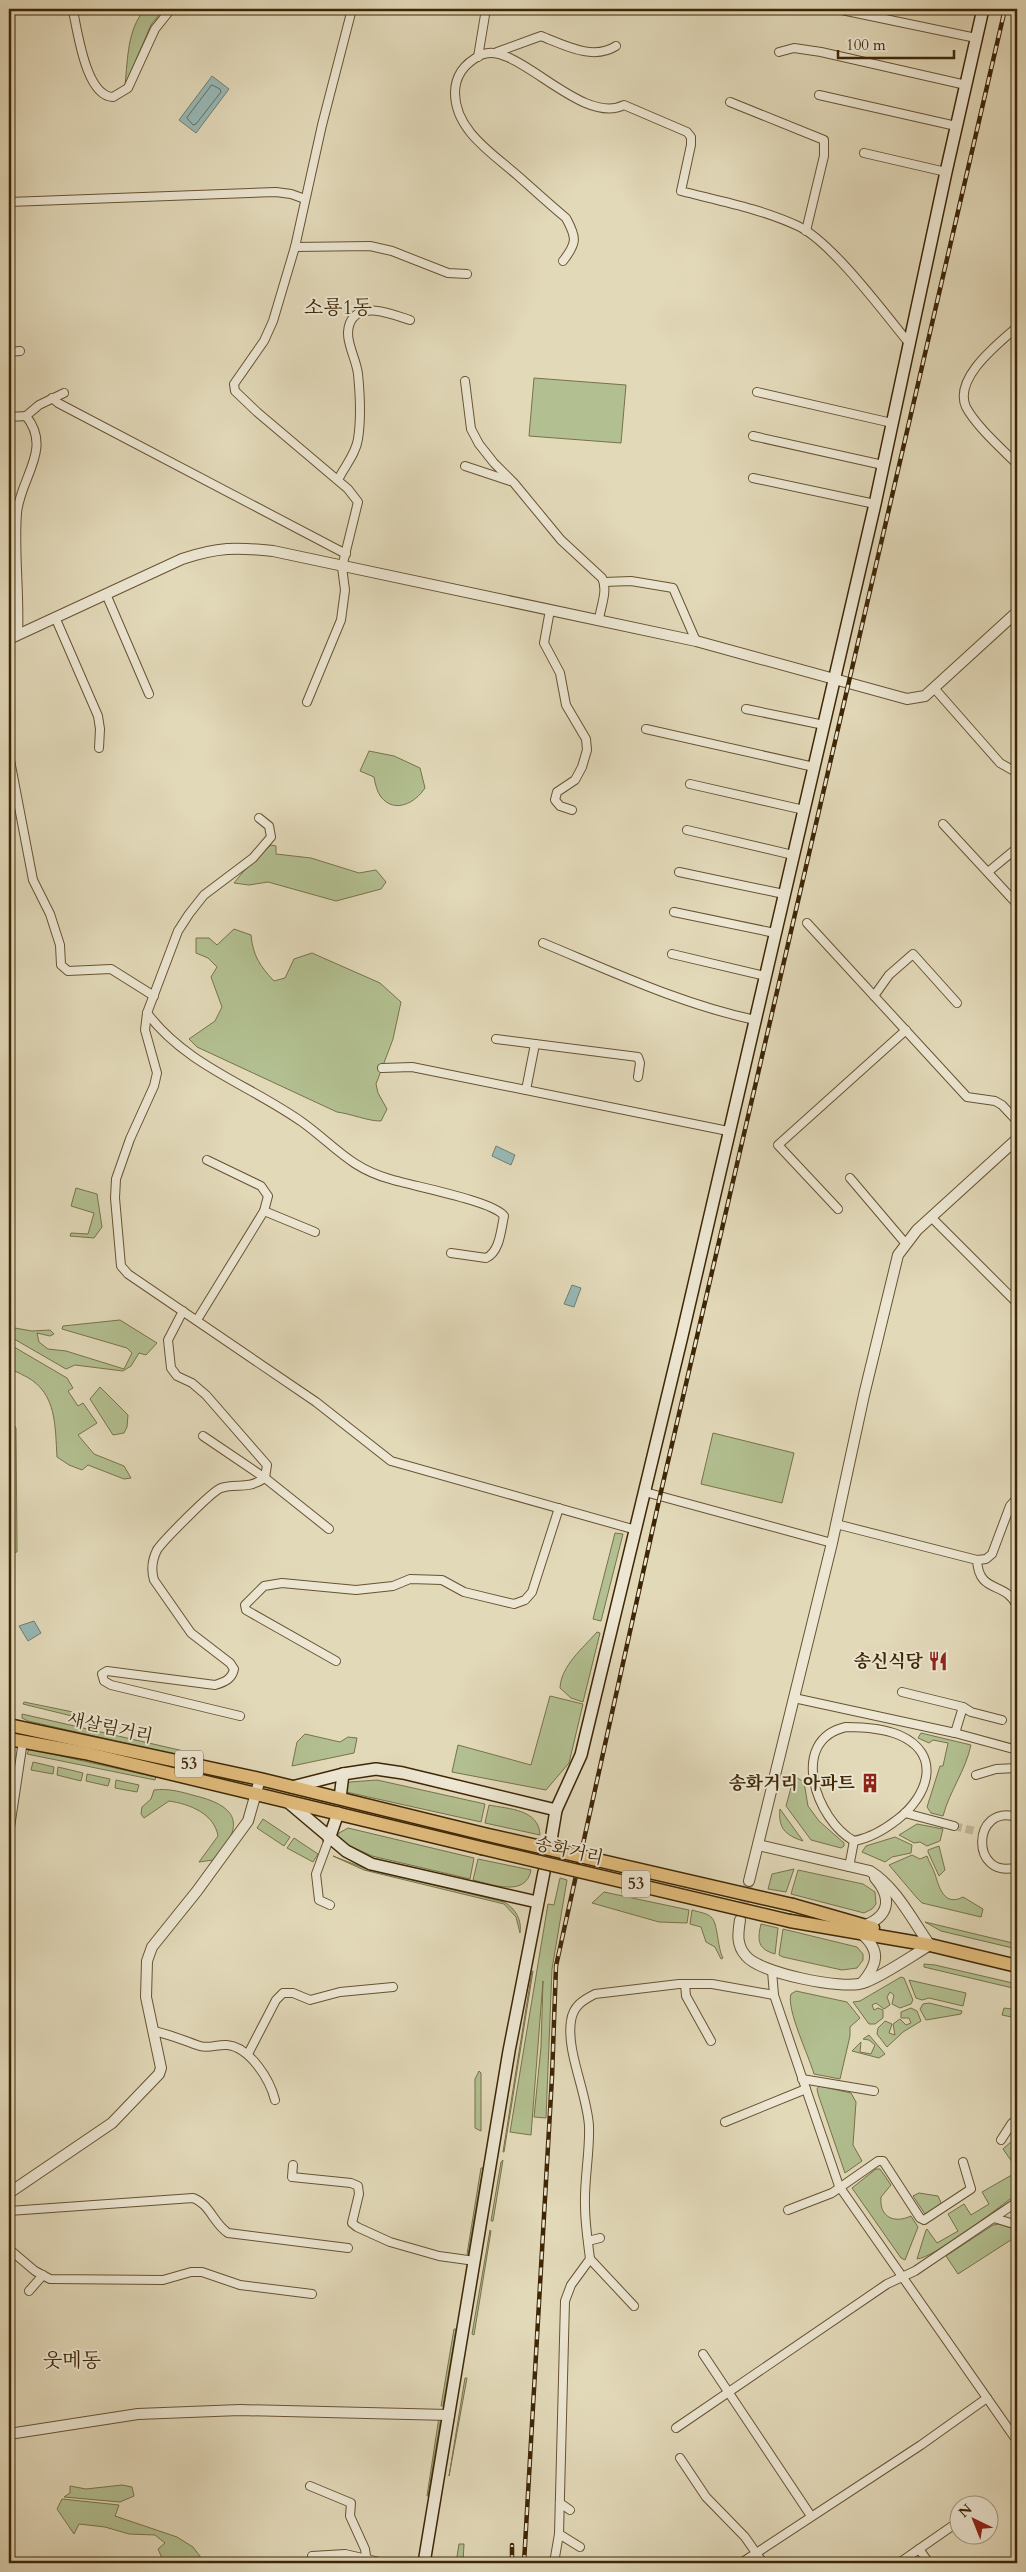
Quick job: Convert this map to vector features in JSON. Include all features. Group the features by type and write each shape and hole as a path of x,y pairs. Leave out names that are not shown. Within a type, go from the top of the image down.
{"main road":[{"path":"552,1840 556,1810 581,1755 645,1492 884,465 946,172 983,9"},
{"name":"새살림거리","path":"9,1724 292,1787"},
{"name":"새살림거리","path":"9,1739 84,1753 288,1802"},
{"path":"292,1787 343,1774 376,1769 403,1773 556,1810"},
{"path":"340,1798 343,1774"},
{"name":"송화거리","path":"292,1787 484,1834 794,1905 862,1930"},
{"path":"288,1802 329,1839 346,1851 371,1864 537,1902"},
{"name":"송화거리","path":"288,1802 790,1921 862,1930 1017,1966"},
{"path":"329,1839 338,1813"},
{"path":"424,2563 509,2051 544,1872"}],"street":[{"path":"73,11 80,42 96,89 103,95 114,97 128,88 155,29 171,9"},
{"path":"307,702 340,620 345,590 342,567 358,502 348,488 235,391 234,384 237,376 264,341 273,321 295,247 352,9"},
{"path":"478,57 486,9"},
{"path":"837,9 877,13 976,38"},
{"path":"563,261 574,246 574,232 566,218 481,144 460,117 455,102 457,78 478,57 485,53 497,52 541,36 579,51 597,51 616,46"},
{"path":"779,52 794,48 821,52 966,84"},
{"path":"497,52 513,58 540,78 584,102 609,109 616,109 624,105 687,132 691,137 691,144 681,191 744,206 806,231 826,248 909,343"},
{"path":"819,95 956,126"},
{"path":"730,102 824,140 824,156 806,231"},
{"path":"864,153 946,172"},
{"path":"9,202 276,192 291,194 305,199"},
{"path":"295,247 370,246 392,251 448,273 467,274"},
{"path":"338,480 356,448 358,438 358,373 348,336 353,318 363,311 375,311 410,320"},
{"path":"1017,327 981,361 967,381 964,392 967,407 973,416 1017,464"},
{"path":"9,352 20,352"},
{"path":"465,381 471,429 479,444 561,540 588,563 604,582 599,620"},
{"path":"757,392 892,423"},
{"path":"9,417 26,416 39,405 64,393"},
{"path":"52,398 346,554"},
{"path":"26,416 38,434 37,448 17,512 13,637 182,559 206,550 232,547 273,551 696,641 907,699 919,698 934,688 1017,612"},
{"path":"753,436 884,465"},
{"path":"465,466 514,483"},
{"path":"753,478 875,504"},
{"path":"604,582 631,581 673,588 696,641"},
{"path":"106,594 150,694"},
{"path":"550,610 544,643 560,673 566,705 586,739 582,767 575,780 557,792 554,800 560,806 572,810"},
{"path":"55,617 98,716 100,729 99,748"},
{"path":"934,688 1000,763 1014,771"},
{"path":"746,709 824,725"},
{"path":"646,729 814,768"},
{"path":"9,755 34,880 50,914 60,945 61,966 68,971 76,972 111,969 154,996"},
{"path":"690,784 804,810"},
{"path":"259,818 269,826 271,837 253,858 204,895 189,914 178,932 147,1013 145,1030 157,1073 154,1086 130,1139 116,1179 114,1200 121,1266 128,1274 316,1402 391,1461 636,1530"},
{"path":"943,824 1017,904"},
{"path":"687,830 793,855"},
{"path":"988,872 1017,848"},
{"path":"679,872 784,894"},
{"path":"674,912 775,933"},
{"path":"807,923 967,1097 994,1101 1002,1105 1017,1121"},
{"path":"543,943 658,991 716,1012 755,1020"},
{"path":"672,954 765,976"},
{"path":"874,996 889,975 913,954 957,1003"},
{"path":"147,1013 156,1025 188,1054 301,1122 366,1172 477,1201 500,1210 504,1216 495,1250 491,1255 479,1257 451,1253"},
{"path":"838,1209 778,1145 906,1030"},
{"path":"496,1039 638,1057 640,1063 638,1077"},
{"path":"526,1090 535,1044"},
{"path":"382,1068 412,1067 728,1131"},
{"path":"749,1881 832,1543 898,1255 931,1217 1017,1139"},
{"path":"196,1320 264,1211 268,1196 261,1186 207,1160"},
{"path":"850,1178 906,1244"},
{"path":"264,1211 314,1232"},
{"path":"931,1217 1017,1303"},
{"path":"183,1311 168,1340 171,1368 177,1376 192,1383 206,1395 256,1450 267,1465 265,1478 254,1485 222,1487 210,1494 158,1548 151,1571 154,1580 169,1599 190,1633 230,1663 234,1669 232,1676 215,1685 106,1671 102,1674 104,1681 111,1685 240,1716"},
{"path":"203,1436 265,1478 329,1529"},
{"path":"645,1492 832,1543"},
{"path":"836,1524 977,1560 986,1559 992,1554 1010,1506 1017,1498"},
{"path":"336,1661 246,1610 245,1605 264,1586 282,1583 356,1590 393,1586 410,1579 442,1580 464,1592 514,1604 525,1600 532,1592 559,1508"},
{"path":"977,1560 978,1573 982,1580 1008,1593 1017,1606"},
{"path":"902,1692 963,1707 971,1712 1002,1720"},
{"path":"794,1698 955,1733 1017,1750"},
{"path":"955,1733 963,1707"},
{"path":"880,1730 885,1717"},
{"path":"862,1727 898,1734 910,1741 925,1759 926,1782 920,1796 905,1813 884,1830 865,1840 854,1841 833,1822 815,1790 815,1750 820,1740 835,1729 862,1727"},
{"path":"9,1834 22,1742"},
{"path":"976,1775 996,1769 1017,1768"},
{"path":"9,2193 112,2123 137,2094 154,2080 160,2068 145,1977 152,1947 197,1891 248,1821 260,1779"},
{"path":"905,1813 954,1826"},
{"path":"1017,1818 1009,1816 998,1818 979,1832 981,1844 988,1859 1002,1868 1017,1867"},
{"path":"329,1839 316,1874 319,1900 330,1905"},
{"path":"849,1867 854,1841"},
{"path":"740,1920 738,1941 745,1956 753,1962 772,1971 841,1986 862,1984 930,1946 892,1889 870,1871 758,1845"},
{"path":"862,1984 870,1974 876,1955 871,1942 862,1930 881,1918 886,1911 887,1902 878,1882 870,1871"},
{"path":"772,1971 774,1995 839,2186 987,2398 1016,2436"},
{"path":"634,2306 590,2259 585,2206 589,2127 587,2106 571,2039 571,2021 574,2009 585,1999 595,1994 685,1984 712,1984 774,1995"},
{"path":"685,1984 686,1996 712,2041"},
{"path":"248,2054 276,2000 283,1993 293,1993 310,2000 340,1992 393,1987"},
{"path":"153,2031 167,2033 205,2047 227,2045 248,2054 269,2084 276,2100"},
{"path":"1017,2075 1017,2082"},
{"path":"802,2078 811,2082 874,2091"},
{"path":"726,2122 806,2089"},
{"path":"1002,2140 1012,2123 1017,2124"},
{"path":"788,2210 832,2193 839,2186 878,2160 883,2161 920,2218 924,2220 971,2189 962,2162"},
{"path":"293,2165 292,2176 351,2183 358,2186 359,2194 352,2223 357,2227 390,2242 439,2256 475,2261"},
{"path":"9,2211 193,2198 200,2201 216,2222 228,2233 270,2240 348,2248"},
{"path":"676,2428 886,2284 903,2277 1017,2202"},
{"path":"994,2218 1017,2225"},
{"path":"588,2241 600,2238"},
{"path":"9,2249 50,2279 98,2278 145,2281 163,2280 191,2272 202,2272 240,2284 312,2294"},
{"path":"554,2563 559,2534 565,2301 571,2285 590,2259"},
{"path":"29,2292 43,2275"},
{"path":"703,2354 811,2516"},
{"path":"741,2563 921,2445 987,2398"},
{"path":"9,2434 138,2414 240,2410 449,2415"},
{"path":"680,2458 706,2497 744,2537 763,2563"},
{"path":"310,2486 351,2503 351,2521 367,2561"},
{"path":"560,2504 570,2510"},
{"path":"899,2563 948,2529"},
{"path":"559,2534 580,2547"},
{"path":"919,2549 929,2563"},
{"path":"312,2556 345,2554 367,2561 384,2563"}],"green space":[{"path":"145,9 164,9 151,25 125,85 132,35 139,17"},
{"path":"534,378 626,385 621,443 529,436"},
{"path":"369,751 394,756 420,768 425,788 410,802 398,806 387,802 378,793 374,777 360,771"},
{"path":"271,845 276,846 276,854 311,858 359,873 376,870 386,882 381,889 336,901 268,882 249,885 234,883"},
{"path":"234,929 251,935 253,949 258,960 274,981 285,978 294,959 312,953 380,983 401,1002 393,1039 376,1084 378,1093 387,1109 381,1121 337,1112 197,1047 189,1039 215,1021 222,1007 211,977 217,967 208,958 196,953 196,938 209,938 217,945"},
{"path":"76,1188 97,1194 102,1227 94,1238 70,1236 71,1233 88,1234 94,1213 71,1206"},
{"path":"120,1320 157,1343 146,1355 139,1353 131,1366 123,1371 75,1365 66,1369 9,1336 9,1327 32,1331 50,1330 54,1334 50,1336 37,1333 39,1342 48,1349 66,1351 124,1369 132,1353 127,1348 62,1329 63,1326"},
{"path":"9,1344 67,1378 73,1388 68,1391 78,1406 83,1403 97,1423 78,1435 94,1454 124,1466 131,1478 124,1479 88,1465 82,1470 69,1465 57,1457 55,1423 49,1402 37,1384 18,1372 9,1371"},
{"path":"100,1387 128,1415 127,1427 124,1433 113,1435 90,1399"},
{"path":"9,1417 16,1428 17,1552 9,1553"},
{"path":"713,1433 794,1453 782,1503 701,1484"},
{"path":"615,1533 623,1534 601,1621 593,1619"},
{"path":"597,1632 600,1633 583,1702 571,1698 560,1688 561,1680 568,1665"},
{"path":"550,1696 583,1704 569,1763 546,1790 452,1772 458,1745 531,1765"},
{"path":"24,1702 73,1712 72,1716 23,1704"},
{"path":"22,1714 188,1752 186,1757 28,1721 22,1718"},
{"path":"921,1733 971,1745 943,1816 931,1813 927,1807 940,1766 943,1766 948,1743 933,1740 929,1743 918,1738"},
{"path":"305,1734 340,1742 348,1737 357,1738 354,1753 292,1766 297,1742"},
{"path":"29,1749 156,1777 155,1780 27,1754"},
{"path":"33,1762 54,1767 53,1774 31,1770"},
{"path":"58,1767 83,1773 81,1781 57,1775"},
{"path":"87,1774 110,1779 108,1786 86,1781"},
{"path":"794,1776 804,1782 808,1806 819,1821 844,1843 844,1846 841,1848 811,1840 786,1806"},
{"path":"116,1780 139,1785 137,1792 115,1788"},
{"path":"377,1780 485,1804 481,1822 346,1792 347,1784 350,1782"},
{"path":"154,1790 170,1790 196,1796 222,1806 229,1813 233,1820 230,1838 213,1860 199,1862 218,1836 216,1828 211,1821 200,1811 185,1804 169,1801 144,1818 141,1814 142,1807 151,1799"},
{"path":"489,1805 513,1809 528,1815 538,1826 540,1835 485,1823"},
{"path":"780,1809 803,1841 784,1830 780,1821"},
{"path":"263,1819 290,1837 284,1846 257,1828"},
{"path":"917,1824 943,1829 940,1841 927,1846 920,1842 914,1843 899,1835"},
{"path":"348,1828 474,1858 470,1879 372,1856 348,1845 337,1837 339,1833"},
{"path":"895,1837 912,1845 911,1853 892,1857 885,1862 862,1852 866,1846"},
{"path":"294,1838 318,1854 313,1862 287,1848"},
{"path":"939,1846 945,1870 939,1876 928,1850"},
{"path":"912,1855 920,1859 927,1856 943,1894 951,1899 963,1897 983,1909 981,1917 922,1903 889,1865"},
{"path":"333,1856 364,1868 504,1902 517,1915 520,1933 516,1917 504,1904 364,1870"},
{"path":"478,1859 531,1870 528,1879 522,1884 515,1887 498,1886 473,1880"},
{"path":"794,1869 786,1892 768,1889 772,1874"},
{"path":"798,1870 863,1884 875,1892 876,1904 872,1909 864,1913 791,1894"},
{"path":"560,1878 567,1880 552,1969 546,2118 534,2117 541,2047 543,1981 531,2135 510,2132 548,1904 554,1905"},
{"path":"604,1892 689,1910 687,1923 659,1922 592,1903"},
{"path":"692,1910 707,1914 713,1920 723,1958 721,1959 715,1947 706,1942 701,1927 690,1924"},
{"path":"925,1922 1017,1944 1017,1949 941,1931"},
{"path":"761,1924 778,1928 775,1954 765,1950 760,1944"},
{"path":"783,1929 857,1947 863,1954 863,1960 857,1968 842,1970 783,1957 779,1955"},
{"path":"924,1964 1017,1984 1017,1989 924,1967"},
{"path":"532,1971 533,1971 503,2152"},
{"path":"901,1977 904,1978 913,2000 911,2004 900,2008 892,2004 894,1995 890,1992 887,1997 890,2005 884,2009 876,2003 872,2005 874,2010 878,2008 883,2010 883,2018 875,2024 869,2024 853,2002 860,2001"},
{"path":"909,1980 966,1993 963,2006 929,1998 922,2000 916,1998"},
{"path":"796,1991 847,2002 860,2018 850,2027 850,2036 840,2079 814,2074 790,2001 791,1994"},
{"path":"929,2003 962,2011 961,2014 926,2020 920,2009 923,2004"},
{"path":"1014,2004 1017,2005 1016,2018 1002,2015 1004,2008 1012,2009"},
{"path":"911,2008 917,2011 921,2021 903,2032 887,2047 877,2034 878,2028 885,2021 892,2024 889,2033 895,2035 893,2024 900,2019 906,2025 911,2023 909,2018 901,2018 901,2012"},
{"path":"869,2035 885,2054 879,2058 852,2051 861,2042 860,2052 871,2054 875,2045 869,2040 863,2039"},
{"path":"479,2071 481,2073 481,2131 475,2128 475,2079"},
{"path":"819,2086 851,2093 856,2102 853,2145 862,2161 845,2173 818,2094 817,2089"},
{"path":"1012,2141 1017,2143 1017,2169 1003,2149"},
{"path":"503,2160 493,2221 491,2221 501,2162"},
{"path":"481,2168 483,2168 468,2255 467,2254"},
{"path":"876,2169 880,2169 891,2185 881,2197 882,2210 894,2219 911,2216 918,2227 905,2260 901,2258 852,2188"},
{"path":"1017,2172 1017,2194 951,2241 917,2259 927,2229 937,2243 958,2231 948,2214 964,2204 971,2215 989,2204 982,2192"},
{"path":"919,2193 938,2196 942,2205 925,2214 913,2196"},
{"path":"999,2224 1017,2230 1017,2236 958,2274 946,2256 993,2225"},
{"path":"491,2231 474,2335 472,2334"},
{"path":"454,2329 456,2329 443,2406 441,2406"},
{"path":"465,2378 467,2378 449,2476"},
{"path":"439,2417 441,2417 427,2496"},
{"path":"122,2485 132,2487 134,2496 120,2502 64,2497 70,2493 70,2486 86,2489"},
{"path":"62,2499 119,2505 115,2516 177,2537 193,2547 205,2563 161,2563 162,2558 158,2549 165,2543 155,2535 129,2534 105,2527 79,2524 74,2534 57,2509"},
{"path":"459,2544 464,2544 463,2563 456,2563"}],"water":[{"path":"212,76 229,89 196,133 179,120"},
{"path":"496,1146 515,1155 511,1165 492,1156"},
{"path":"572,1285 581,1288 574,1307 564,1304"},
{"path":"34,1621 41,1633 28,1641 19,1626"}],"tunnel":[{"path":"954,1826 975,1831"},
{"path":"741,1917 749,1881"}],"railway":[{"path":"524,2563 552,2077 556,1966 660,1496 1005,9"},
{"path":"512,2545 512,2563"}],"place":[{"name":"송신식당","path":"938,1661"},
{"name":"송화거리 아파트","path":"870,1783"}],"district":[{"name":"소룡1동","path":"338,307"},
{"name":"웃메동","path":"72,2360"}]}
